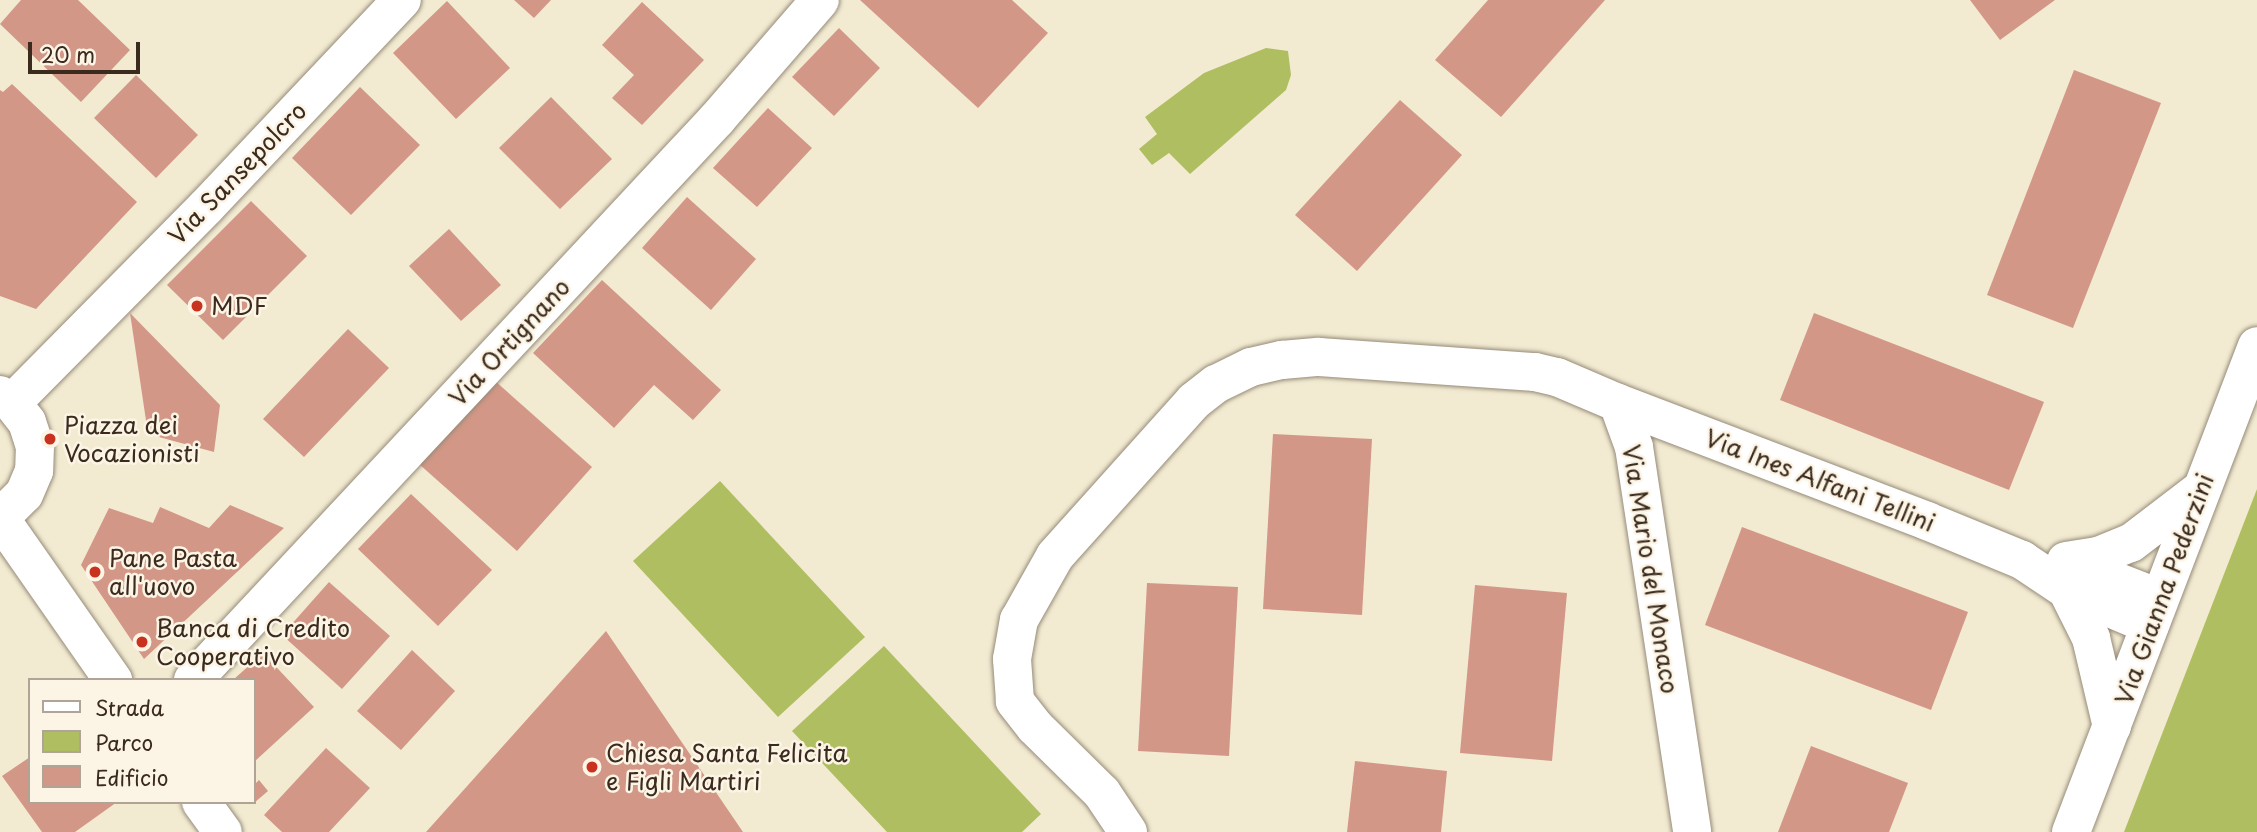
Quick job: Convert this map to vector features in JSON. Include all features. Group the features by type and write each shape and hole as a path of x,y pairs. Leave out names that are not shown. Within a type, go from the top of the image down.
{"street":[{"name":"Via Sansepolcro","path":"6,399 69,343 206,207 402,0"},
{"name":"Via Ortignano","path":"196,678 717,119 820,0"},
{"name":"Via Gianna Pederzini","path":"2071,832 2200,489 2257,346"},
{"path":"1128,832 1102,793 1021,710 1013,692 1014,646 1028,599 1055,556 1194,401 1216,384 1251,367 1282,360 1319,357 1535,372 1557,377 1618,403"},
{"path":"6,399 27,422 34,446 34,471 24,494 0,518 112,678"},
{"name":"Via Ines Alfani Tellini","path":"1618,403 2066,575 2154,612"},
{"name":"Via Mario del Monaco","path":"1618,403 1634,447 1692,832"},
{"path":"2112,727 2091,638 2066,575 2098,556 2131,543 2200,489"},
{"path":"202,804 223,832"}],"green space":[{"path":"1266,48 1288,51 1291,75 1286,90 1190,174 1169,153 1152,165 1139,149 1157,134 1145,117 1204,73"},
{"path":"720,481 865,637 778,717 633,561"},
{"path":"2257,489 2257,832 2124,832"},
{"path":"884,646 1041,814 1022,832 887,832 792,731"}],"building":[{"path":"21,0 78,0 130,50 81,102 0,24"},
{"path":"514,0 551,0 534,18"},
{"path":"860,0 1012,0 1048,33 978,108"},
{"path":"1488,0 1605,0 1501,117 1435,60"},
{"path":"1970,0 2055,0 2000,40"},
{"path":"447,1 510,68 456,119 393,53"},
{"path":"642,2 704,60 642,125 612,98 634,75 602,45"},
{"path":"839,28 880,68 834,116 792,77"},
{"path":"2074,70 2161,103 2073,328 1987,295"},
{"path":"136,75 198,135 156,178 94,118"},
{"path":"12,84 137,202 36,309 0,296 0,90 3,92"},
{"path":"360,87 420,145 351,215 292,158"},
{"path":"551,97 612,159 560,209 499,148"},
{"path":"1400,100 1462,155 1357,271 1295,215"},
{"path":"768,108 812,148 757,207 713,168"},
{"path":"687,197 756,259 711,310 642,248"},
{"path":"251,201 307,256 223,340 167,285"},
{"path":"449,229 501,285 461,321 409,266"},
{"path":"602,280 721,390 693,420 654,385 614,428 533,353"},
{"path":"130,313 220,405 214,452 148,434"},
{"path":"1814,313 2044,402 2009,490 1780,400"},
{"path":"348,329 389,368 304,457 263,419"},
{"path":"494,380 592,467 517,551 419,464"},
{"path":"1273,434 1372,439 1362,615 1263,609"},
{"path":"411,494 492,570 438,626 358,549"},
{"path":"230,505 284,528 144,659 81,565 109,508 153,523 160,507 209,528"},
{"path":"1742,527 1968,612 1931,710 1705,625"},
{"path":"329,582 390,636 342,689 282,635"},
{"path":"1147,583 1238,587 1229,756 1138,751"},
{"path":"1475,585 1567,593 1552,761 1460,753"},
{"name":"Chiesa Santa Felicita e Figli Martiri","path":"606,631 743,832 426,832"},
{"path":"412,650 455,691 401,750 357,711"},
{"path":"263,653 314,707 256,760 256,678 235,678"},
{"path":"1811,746 1908,783 1889,832 1778,832"},
{"path":"326,748 370,788 329,832 282,832 264,815"},
{"path":"28,758 28,804 114,804 75,832 42,832 2,776"},
{"path":"1355,761 1447,771 1441,832 1347,832"},
{"path":"259,780 268,791 256,801 256,783"}],"place":[{"name":"MDF","path":"197,306"},
{"name":"Piazza dei Vocazionisti","path":"50,439"},
{"name":"Pane Pasta all'uovo","path":"95,572"},
{"name":"Banca di Credito Cooperativo","path":"142,642"},
{"name":"Chiesa Santa Felicita e Figli Martiri","path":"592,767"}]}
